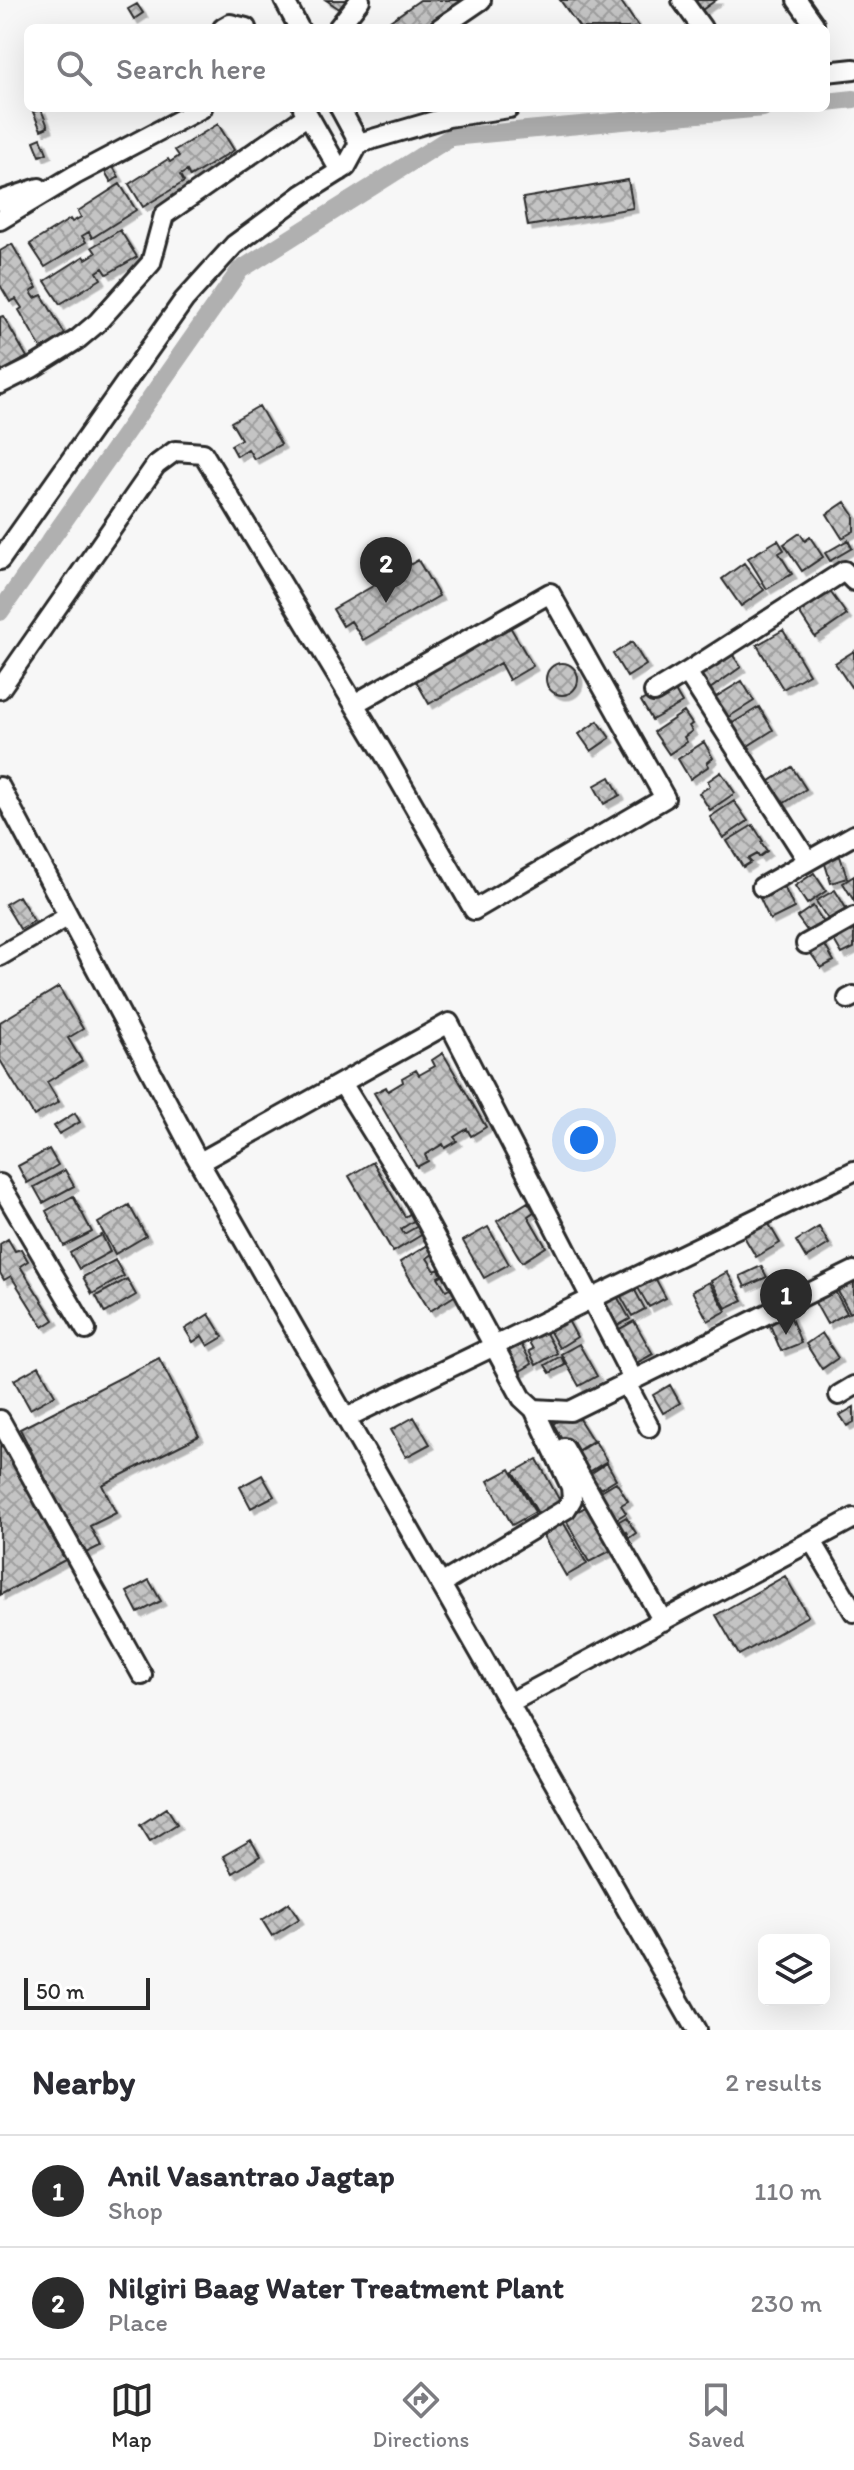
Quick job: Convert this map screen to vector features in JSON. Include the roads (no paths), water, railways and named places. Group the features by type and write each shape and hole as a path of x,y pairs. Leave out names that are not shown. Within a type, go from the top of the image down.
{"street":[{"path":"284,0 297,24"},
{"path":"341,24 360,0"},
{"path":"446,24 481,0"},
{"path":"682,0 699,24"},
{"path":"797,0 814,24"},
{"path":"830,72 854,69"},
{"path":"0,220 75,175 194,112"},
{"path":"0,384 32,368 97,323 151,263 164,215 306,112 340,171"},
{"path":"342,112 359,143"},
{"path":"0,560 184,300 234,245 303,194 346,167 359,143 448,117 482,112"},
{"path":"0,201 75,175"},
{"path":"0,689 156,465 175,451 203,453 474,910 665,798 550,593 354,704"},
{"path":"654,692 844,571 854,581"},
{"path":"687,672 808,861"},
{"path":"0,787 200,1162 696,2030"},
{"path":"762,887 854,835"},
{"path":"0,956 67,917"},
{"path":"806,944 854,917"},
{"path":"200,1162 449,1023 591,1298 649,1427"},
{"path":"342,1083 416,1202 522,1398 538,1410 663,1621"},
{"path":"346,1418 854,1171"},
{"path":"0,1184 86,1330"},
{"path":"538,1410 570,1411 854,1271"},
{"path":"441,1584 566,1509 572,1499 571,1487 538,1410"},
{"path":"0,1420 142,1675"},
{"path":"509,1703 854,1518"},
{"path":"812,1541 854,1612"}],"waterway":[{"path":"830,102 854,99"},
{"path":"0,612 240,270 451,137 720,112"}],"place":[{"name":"Nilgiri Baag Water Treatment Plant","path":"386,603"},
{"name":"Anil Vasantrao Jagtap","path":"786,1335"}]}
